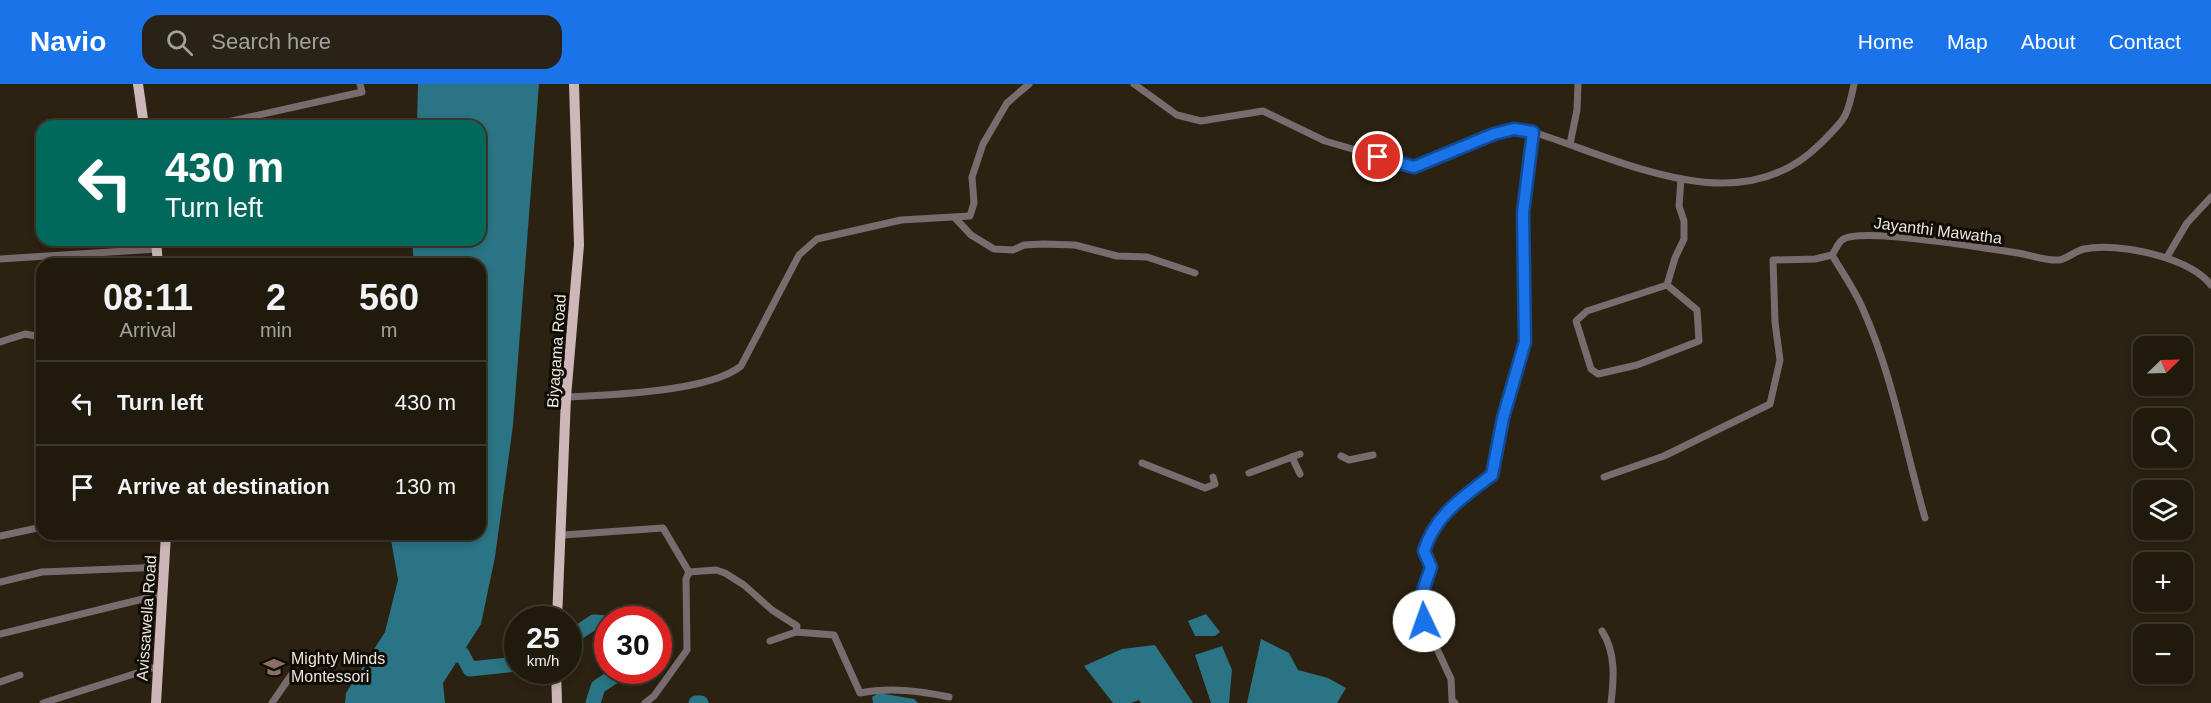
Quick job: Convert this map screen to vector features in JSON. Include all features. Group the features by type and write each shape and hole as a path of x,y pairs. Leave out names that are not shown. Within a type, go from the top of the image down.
{"main road":[{"path":"138,84 143,120"},
{"name":"Biyagama Road","path":"558,606 563,536 566,397 579,245 574,84"},
{"name":"Avissawella Road","path":"156,703 166,540"},
{"path":"556,684 557,703"}],"street":[{"path":"235,120 362,92 360,84"},
{"path":"566,397 646,392 718,378 733,372 741,366 799,255 817,239 901,220 956,219 970,216 974,203 972,177 983,144 1007,103 1029,84"},
{"path":"1134,84 1177,116 1201,121 1263,111 1324,141 1414,167 1494,134 1514,129 1533,132 1700,184 1752,182 1797,164 1847,117 1854,84"},
{"path":"1570,144 1577,110 1578,84"},
{"path":"1455,703 1452,701 1451,679 1424,621 1422,594 1431,567 1424,551 1428,536 1448,508 1492,475 1503,418 1525,342 1523,213 1533,132"},
{"path":"1667,285 1675,258 1684,239 1684,221 1679,206 1681,179"},
{"path":"2167,257 2187,223 2211,197"},
{"path":"956,219 971,235 994,249 1013,250 1024,245 1043,244 1075,245 1117,256 1147,256 1195,273"},
{"name":"Jayanthi Mawatha","path":"1832,255 1842,240 1858,235 1925,240 2059,260 2083,249 2107,247 2167,257 2186,264 2205,277 2211,285"},
{"path":"0,259 146,246"},
{"path":"1604,477 1664,456 1770,404 1780,360 1775,322 1773,260 1815,259 1832,255 1862,306 1892,388 1902,438 1925,518"},
{"path":"1667,285 1697,310 1699,341 1696,345 1637,364 1598,374 1594,372 1584,349 1576,321 1578,318 1587,311 1667,285"},
{"path":"0,342 25,334 36,336"},
{"path":"1249,473 1300,454"},
{"path":"1341,456 1349,460 1373,455"},
{"path":"1292,457 1300,474"},
{"path":"1142,463 1205,488 1215,484 1213,477"},
{"path":"0,536 36,528"},
{"path":"563,536 663,528 689,572"},
{"path":"0,582 42,572 165,567"},
{"path":"689,572 716,570 725,573 744,585 772,610 795,624 796,632"},
{"path":"645,703 687,650 686,579 689,572"},
{"path":"0,633 163,594"},
{"path":"1602,631 1610,644 1612,657 1611,703"},
{"path":"770,641 796,632 834,635 860,693 875,690 909,691 949,697"},
{"path":"43,703 159,666"},
{"path":"272,703 294,671"},
{"path":"0,682 20,675"}],"water":[{"path":"418,84 539,84 513,425 495,557 481,624 443,683 445,703 345,703 346,693 385,632 398,580 391,540 486,540 486,258 414,258 412,246 486,246 486,120 417,120"},
{"path":"1206,614 1220,632 1215,636 1195,636 1188,621"},
{"path":"1261,639 1289,653 1298,670 1328,678 1346,688 1337,703 1247,703"},
{"path":"1155,645 1193,703 1141,703 1139,700 1131,703 1113,703 1084,666 1122,649"},
{"path":"1222,646 1232,670 1229,703 1211,703 1195,655"},
{"path":"879,693 914,699 918,703 873,703 872,697"}],"waterway":[{"path":"582,630 594,622"},
{"path":"443,658 462,654 470,669 504,665"},
{"path":"593,703 598,687 602,684"},
{"path":"696,703 701,703"}],"place":[{"name":"Mighty Minds Montessori","path":"274,667"}],"route":[{"path":"1378,157 1414,167 1446,156 1494,134 1514,129 1533,132 1523,213 1521,251 1525,290 1525,342 1503,418 1492,475 1448,508 1428,536 1424,551 1431,567 1422,594 1424,621"}]}
